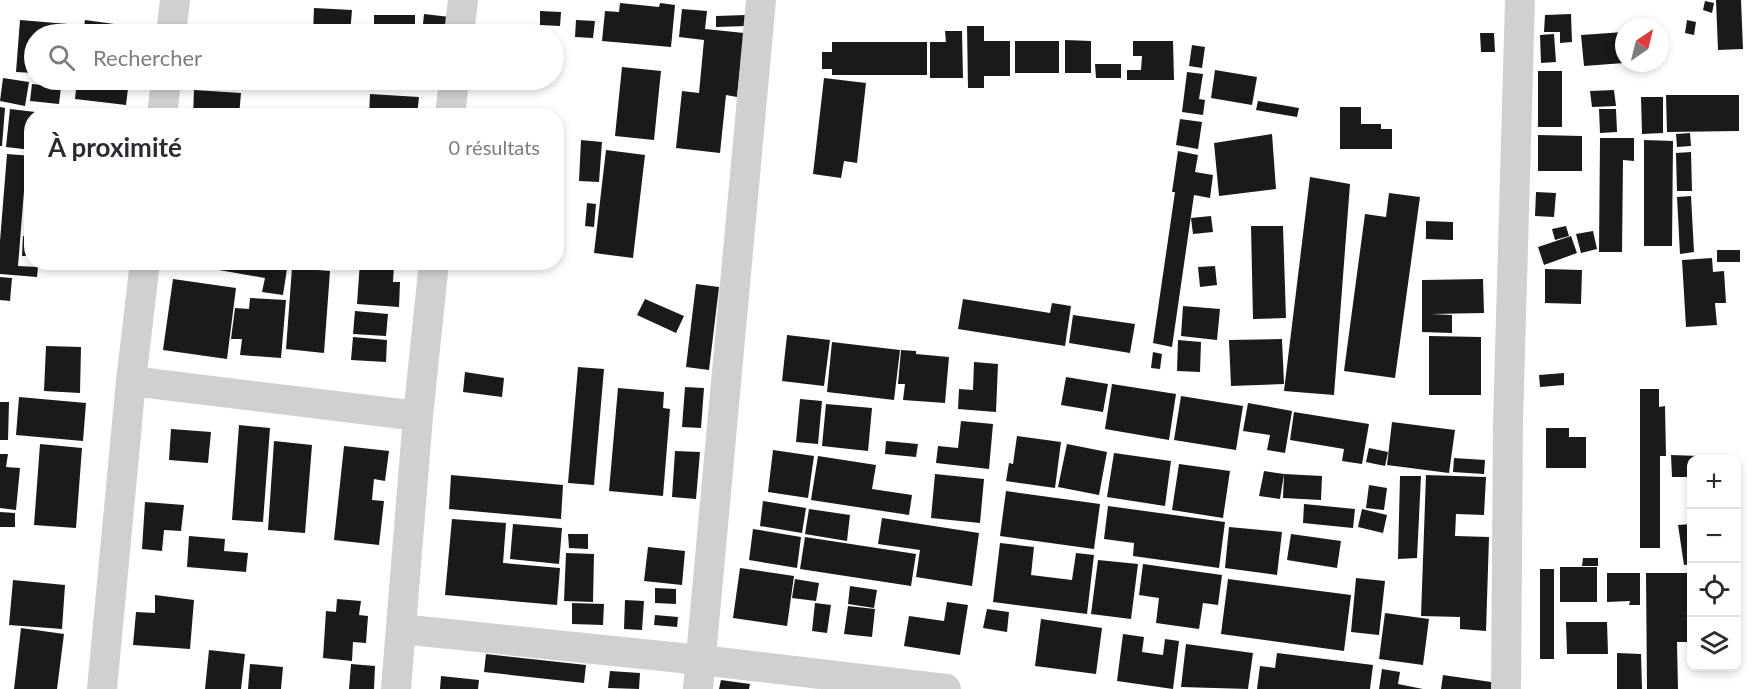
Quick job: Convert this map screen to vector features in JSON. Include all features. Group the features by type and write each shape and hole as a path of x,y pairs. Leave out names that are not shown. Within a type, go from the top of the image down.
{"street":[{"path":"172,24 175,0"},
{"path":"460,24 463,0"},
{"path":"700,674 761,0"},
{"path":"1506,689 1508,423 1520,0"},
{"path":"163,108 165,90"},
{"path":"451,108 453,90"},
{"path":"102,689 131,381 144,270"},
{"path":"396,689 418,416 433,270"},
{"path":"131,381 418,416"},
{"path":"401,629 700,674 946,689"}],"building":[{"path":"1716,0 1741,0 1743,49 1718,50"},
{"path":"1705,1 1714,3 1712,13 1703,10"},
{"path":"620,3 659,7 660,3 675,5 671,47 602,41 605,11 619,12"},
{"path":"314,8 352,10 351,24 313,24"},
{"path":"682,9 707,11 705,29 744,33 737,97 726,95 720,153 676,148 682,91 699,93 704,40 679,37"},
{"path":"540,11 561,12 560,24 540,24"},
{"path":"424,14 450,17 449,24 423,24"},
{"path":"1571,14 1572,42 1560,43 1560,32 1544,32 1545,15"},
{"path":"374,15 415,15 415,24 374,24"},
{"path":"746,15 747,26 716,27 716,16"},
{"path":"20,20 68,24 24,24 24,72 16,72"},
{"path":"85,20 114,24 84,24"},
{"path":"576,20 595,21 593,38 575,37"},
{"path":"1687,20 1696,22 1694,35 1685,33"},
{"path":"967,26 984,26 984,41 1010,41 1010,76 984,76 984,88 968,88"},
{"path":"945,31 962,31 963,78 930,78 930,42 946,42"},
{"path":"1480,33 1494,33 1495,52 1481,52"},
{"path":"1615,33 1615,64 1584,66 1581,35"},
{"path":"1554,34 1556,62 1541,63 1540,35"},
{"path":"1065,40 1091,41 1091,73 1065,73"},
{"path":"1015,41 1059,41 1059,73 1015,73"},
{"path":"1133,41 1173,41 1174,80 1127,80 1127,70 1141,70 1142,56 1133,56"},
{"path":"832,42 927,42 927,75 832,75 832,69 822,69 822,52 832,52"},
{"path":"1192,45 1205,47 1202,68 1189,66"},
{"path":"1095,64 1121,64 1121,78 1096,78"},
{"path":"622,67 661,71 654,140 615,136"},
{"path":"1215,70 1257,77 1252,105 1211,98"},
{"path":"1538,71 1562,71 1562,127 1538,127"},
{"path":"1187,72 1203,74 1199,99 1205,100 1203,115 1182,112"},
{"path":"3,78 24,81 24,90 28,90 25,106 0,101"},
{"path":"824,78 866,83 857,163 844,161 841,178 813,174"},
{"path":"31,90 61,90 59,104 30,101"},
{"path":"76,90 128,90 126,105 75,99"},
{"path":"194,90 241,93 240,108 193,108"},
{"path":"1614,90 1616,106 1592,107 1590,91"},
{"path":"370,94 419,97 418,108 369,108"},
{"path":"1666,95 1739,95 1739,131 1667,132"},
{"path":"1641,97 1663,97 1663,133 1642,134"},
{"path":"1258,101 1299,108 1297,117 1256,110"},
{"path":"0,107 5,108 2,146 0,146"},
{"path":"1340,107 1361,107 1361,124 1381,124 1381,129 1392,129 1392,149 1340,149"},
{"path":"10,109 24,111 24,149 6,147"},
{"path":"1599,109 1616,109 1617,132 1600,133"},
{"path":"1180,119 1202,122 1198,149 1176,145"},
{"path":"1690,133 1691,146 1677,147 1676,134"},
{"path":"1272,134 1276,189 1219,196 1214,143"},
{"path":"1538,135 1582,136 1582,171 1538,171"},
{"path":"1600,138 1634,138 1634,161 1623,160 1622,252 1599,252"},
{"path":"581,140 602,142 599,182 579,181"},
{"path":"1644,140 1673,141 1672,246 1644,246"},
{"path":"606,150 645,155 633,258 594,253"},
{"path":"1178,151 1198,155 1195,172 1213,175 1210,198 1194,195 1172,347 1153,343 1175,192 1172,192"},
{"path":"1691,152 1692,191 1677,191 1676,153"},
{"path":"7,154 24,155 24,191 18,266 24,266 24,270 38,270 37,277 0,274 0,241"},
{"path":"1310,177 1350,184 1334,395 1284,391"},
{"path":"1536,192 1556,193 1554,217 1535,216"},
{"path":"1389,193 1420,197 1395,378 1344,371 1365,214 1386,217"},
{"path":"1691,196 1694,252 1680,254 1677,197"},
{"path":"587,203 596,204 594,227 585,226"},
{"path":"1211,216 1213,232 1193,234 1191,218"},
{"path":"1426,221 1453,222 1453,240 1426,239"},
{"path":"1251,226 1283,226 1286,318 1253,319"},
{"path":"1566,226 1569,236 1555,240 1552,229"},
{"path":"1593,231 1597,249 1581,253 1576,234"},
{"path":"23,236 24,256 22,256"},
{"path":"1571,236 1577,253 1544,265 1538,247"},
{"path":"1717,250 1740,250 1740,262 1717,262"},
{"path":"1712,258 1713,272 1724,271 1726,303 1715,303 1717,325 1686,327 1682,260"},
{"path":"1215,266 1217,285 1200,287 1198,267"},
{"path":"1545,269 1582,270 1581,304 1545,303"},
{"path":"219,270 287,270 283,295 262,292 265,278"},
{"path":"292,270 330,271 324,353 286,349"},
{"path":"359,270 394,270 393,282 400,282 399,307 357,304"},
{"path":"0,277 12,278 10,301 0,300"},
{"path":"173,279 236,288 227,359 163,350"},
{"path":"1483,279 1484,313 1431,314 1452,315 1452,333 1422,332 1422,280"},
{"path":"696,284 719,287 709,370 686,367"},
{"path":"250,298 286,300 281,358 240,355 242,339 231,339 235,308 249,309"},
{"path":"645,299 684,316 676,333 637,315"},
{"path":"963,299 1050,313 1052,303 1071,306 1065,346 958,329"},
{"path":"1183,306 1220,309 1217,340 1181,336"},
{"path":"355,311 388,314 386,336 353,334"},
{"path":"1073,315 1135,324 1130,353 1069,343"},
{"path":"787,335 830,340 824,386 782,381"},
{"path":"1429,336 1481,337 1481,395 1429,395"},
{"path":"353,337 387,340 386,362 351,360"},
{"path":"1282,339 1284,384 1231,386 1229,340"},
{"path":"1178,340 1201,342 1200,372 1177,371"},
{"path":"832,342 900,350 894,400 827,392"},
{"path":"46,346 81,347 80,393 44,391"},
{"path":"901,350 949,357 945,403 903,400 905,384 898,384"},
{"path":"1153,352 1162,354 1160,369 1151,368"},
{"path":"974,362 998,364 996,412 958,409 959,389 973,390"},
{"path":"578,367 604,369 594,485 568,483"},
{"path":"465,372 504,378 502,397 463,392"},
{"path":"1564,373 1564,385 1540,387 1539,375"},
{"path":"1066,377 1108,384 1103,412 1061,405"},
{"path":"1112,384 1176,394 1169,440 1105,429"},
{"path":"685,387 704,388 701,428 682,427"},
{"path":"618,388 664,392 663,408 670,409 663,496 609,491"},
{"path":"1640,389 1659,389 1659,407 1665,406 1666,456 1660,456 1660,548 1640,548"},
{"path":"1181,396 1243,406 1236,450 1174,440"},
{"path":"19,397 86,403 83,441 16,435"},
{"path":"800,399 822,401 818,444 796,442"},
{"path":"0,402 9,402 8,440 0,440"},
{"path":"1248,403 1292,411 1285,453 1267,450 1270,435 1243,431"},
{"path":"826,404 872,408 868,451 822,446"},
{"path":"1294,412 1369,424 1362,464 1342,461 1344,449 1290,440"},
{"path":"961,421 993,424 989,469 936,463 938,446 958,448"},
{"path":"1392,422 1455,430 1449,473 1387,465"},
{"path":"239,425 270,428 263,522 232,520"},
{"path":"1546,428 1569,428 1569,437 1586,437 1586,468 1546,468"},
{"path":"171,429 211,432 208,463 169,460"},
{"path":"1017,436 1061,442 1055,488 1006,481 1009,463 1013,464"},
{"path":"274,441 312,445 305,533 268,530"},
{"path":"886,441 918,444 916,457 885,454"},
{"path":"40,444 82,448 76,528 34,525"},
{"path":"1067,444 1107,452 1099,495 1058,487"},
{"path":"344,446 389,451 385,481 374,479 372,500 384,501 379,545 334,540"},
{"path":"1369,448 1388,452 1385,466 1366,462"},
{"path":"773,450 814,456 808,498 768,492"},
{"path":"675,451 700,452 696,499 672,497"},
{"path":"1114,453 1171,461 1165,506 1107,497"},
{"path":"0,454 8,454 6,467 20,468 16,510 0,508"},
{"path":"1671,455 1687,456 1687,477 1672,477"},
{"path":"818,456 876,465 872,489 912,495 909,515 811,500"},
{"path":"1454,458 1485,460 1484,474 1453,472"},
{"path":"1179,464 1230,471 1223,518 1172,510"},
{"path":"1264,471 1284,474 1280,499 1259,496"},
{"path":"935,474 984,479 980,523 931,518"},
{"path":"1284,474 1322,476 1321,500 1283,498"},
{"path":"451,475 563,485 561,519 449,509"},
{"path":"1426,475 1486,477 1484,515 1456,514 1455,536 1489,537 1486,631 1460,629 1460,617 1421,616"},
{"path":"1400,476 1421,476 1417,558 1398,559"},
{"path":"1369,485 1387,488 1384,510 1366,508"},
{"path":"1006,491 1100,504 1094,549 1000,536"},
{"path":"763,501 806,508 802,533 760,526"},
{"path":"145,502 184,505 181,531 164,530 162,551 142,549"},
{"path":"1304,504 1355,509 1353,528 1303,523"},
{"path":"1108,506 1225,522 1219,568 1133,556 1134,543 1104,539"},
{"path":"809,509 850,515 847,541 805,534"},
{"path":"1362,509 1387,515 1383,533 1358,527"},
{"path":"0,512 15,513 15,527 0,527"},
{"path":"882,518 979,533 972,586 916,577 920,550 878,544"},
{"path":"452,519 506,523 503,563 560,568 557,605 445,595"},
{"path":"513,524 562,528 559,564 510,559"},
{"path":"1687,524 1687,565 1684,565 1678,525"},
{"path":"1229,527 1282,532 1277,575 1225,568"},
{"path":"753,529 801,537 797,568 749,560"},
{"path":"568,534 588,534 588,549 569,548"},
{"path":"1291,534 1341,541 1337,568 1287,560"},
{"path":"189,536 225,539 224,551 248,553 246,572 187,567"},
{"path":"805,537 916,554 911,586 800,569"},
{"path":"1000,543 1034,547 1031,575 1072,580 1076,553 1094,555 1087,614 993,602"},
{"path":"648,547 685,551 682,585 644,581"},
{"path":"566,553 594,554 593,602 564,601"},
{"path":"1583,558 1598,558 1598,566 1582,566"},
{"path":"1098,560 1138,564 1131,619 1091,614"},
{"path":"1143,564 1222,575 1218,605 1203,603 1199,629 1156,623 1159,598 1139,595"},
{"path":"1560,567 1597,567 1597,602 1560,602"},
{"path":"740,568 794,576 787,626 733,618"},
{"path":"1540,569 1554,569 1554,659 1540,659"},
{"path":"1607,573 1640,573 1640,605 1629,605 1630,601 1607,602"},
{"path":"1646,573 1687,573 1687,642 1677,642 1678,689 1647,689"},
{"path":"1356,578 1385,581 1379,635 1351,632"},
{"path":"795,579 819,583 816,601 792,598"},
{"path":"1228,579 1351,595 1344,651 1221,634"},
{"path":"13,580 65,585 62,629 9,625"},
{"path":"850,586 877,590 874,608 848,604"},
{"path":"655,588 676,589 676,604 655,603"},
{"path":"155,595 194,600 190,649 133,645 136,612 155,613"},
{"path":"337,599 361,601 359,615 368,616 366,643 353,642 352,661 323,658 326,611 336,612"},
{"path":"625,600 644,601 642,630 624,629"},
{"path":"947,602 968,605 960,655 904,646 909,616 944,621"},
{"path":"572,603 604,604 603,625 572,624"},
{"path":"815,603 831,605 827,633 812,631"},
{"path":"848,606 875,609 872,637 844,634"},
{"path":"987,609 1009,612 1007,632 983,628"},
{"path":"1385,613 1429,619 1423,665 1379,659"},
{"path":"655,615 678,617 677,627 654,625"},
{"path":"1041,619 1102,628 1096,674 1035,666"},
{"path":"1566,622 1607,622 1608,654 1567,654"},
{"path":"21,628 64,634 57,689 14,689"},
{"path":"1123,634 1144,637 1142,652 1163,655 1165,639 1179,641 1173,689 1117,681"},
{"path":"1186,644 1253,653 1248,689 1181,687"},
{"path":"209,650 245,654 241,689 205,689"},
{"path":"1277,653 1373,665 1370,689 1257,689 1260,666 1275,668"},
{"path":"1617,653 1641,654 1642,689 1617,689"},
{"path":"486,654 586,665 584,683 484,672"},
{"path":"250,664 283,667 281,689 248,689"},
{"path":"351,664 375,666 374,689 349,689"},
{"path":"1382,669 1400,672 1398,684 1423,689 1379,689"},
{"path":"610,671 640,673 639,689 608,688"},
{"path":"1443,675 1498,683 1497,689 1441,689"},
{"path":"441,676 479,680 478,689 440,689"},
{"path":"721,680 750,684 749,689 719,689"}]}
